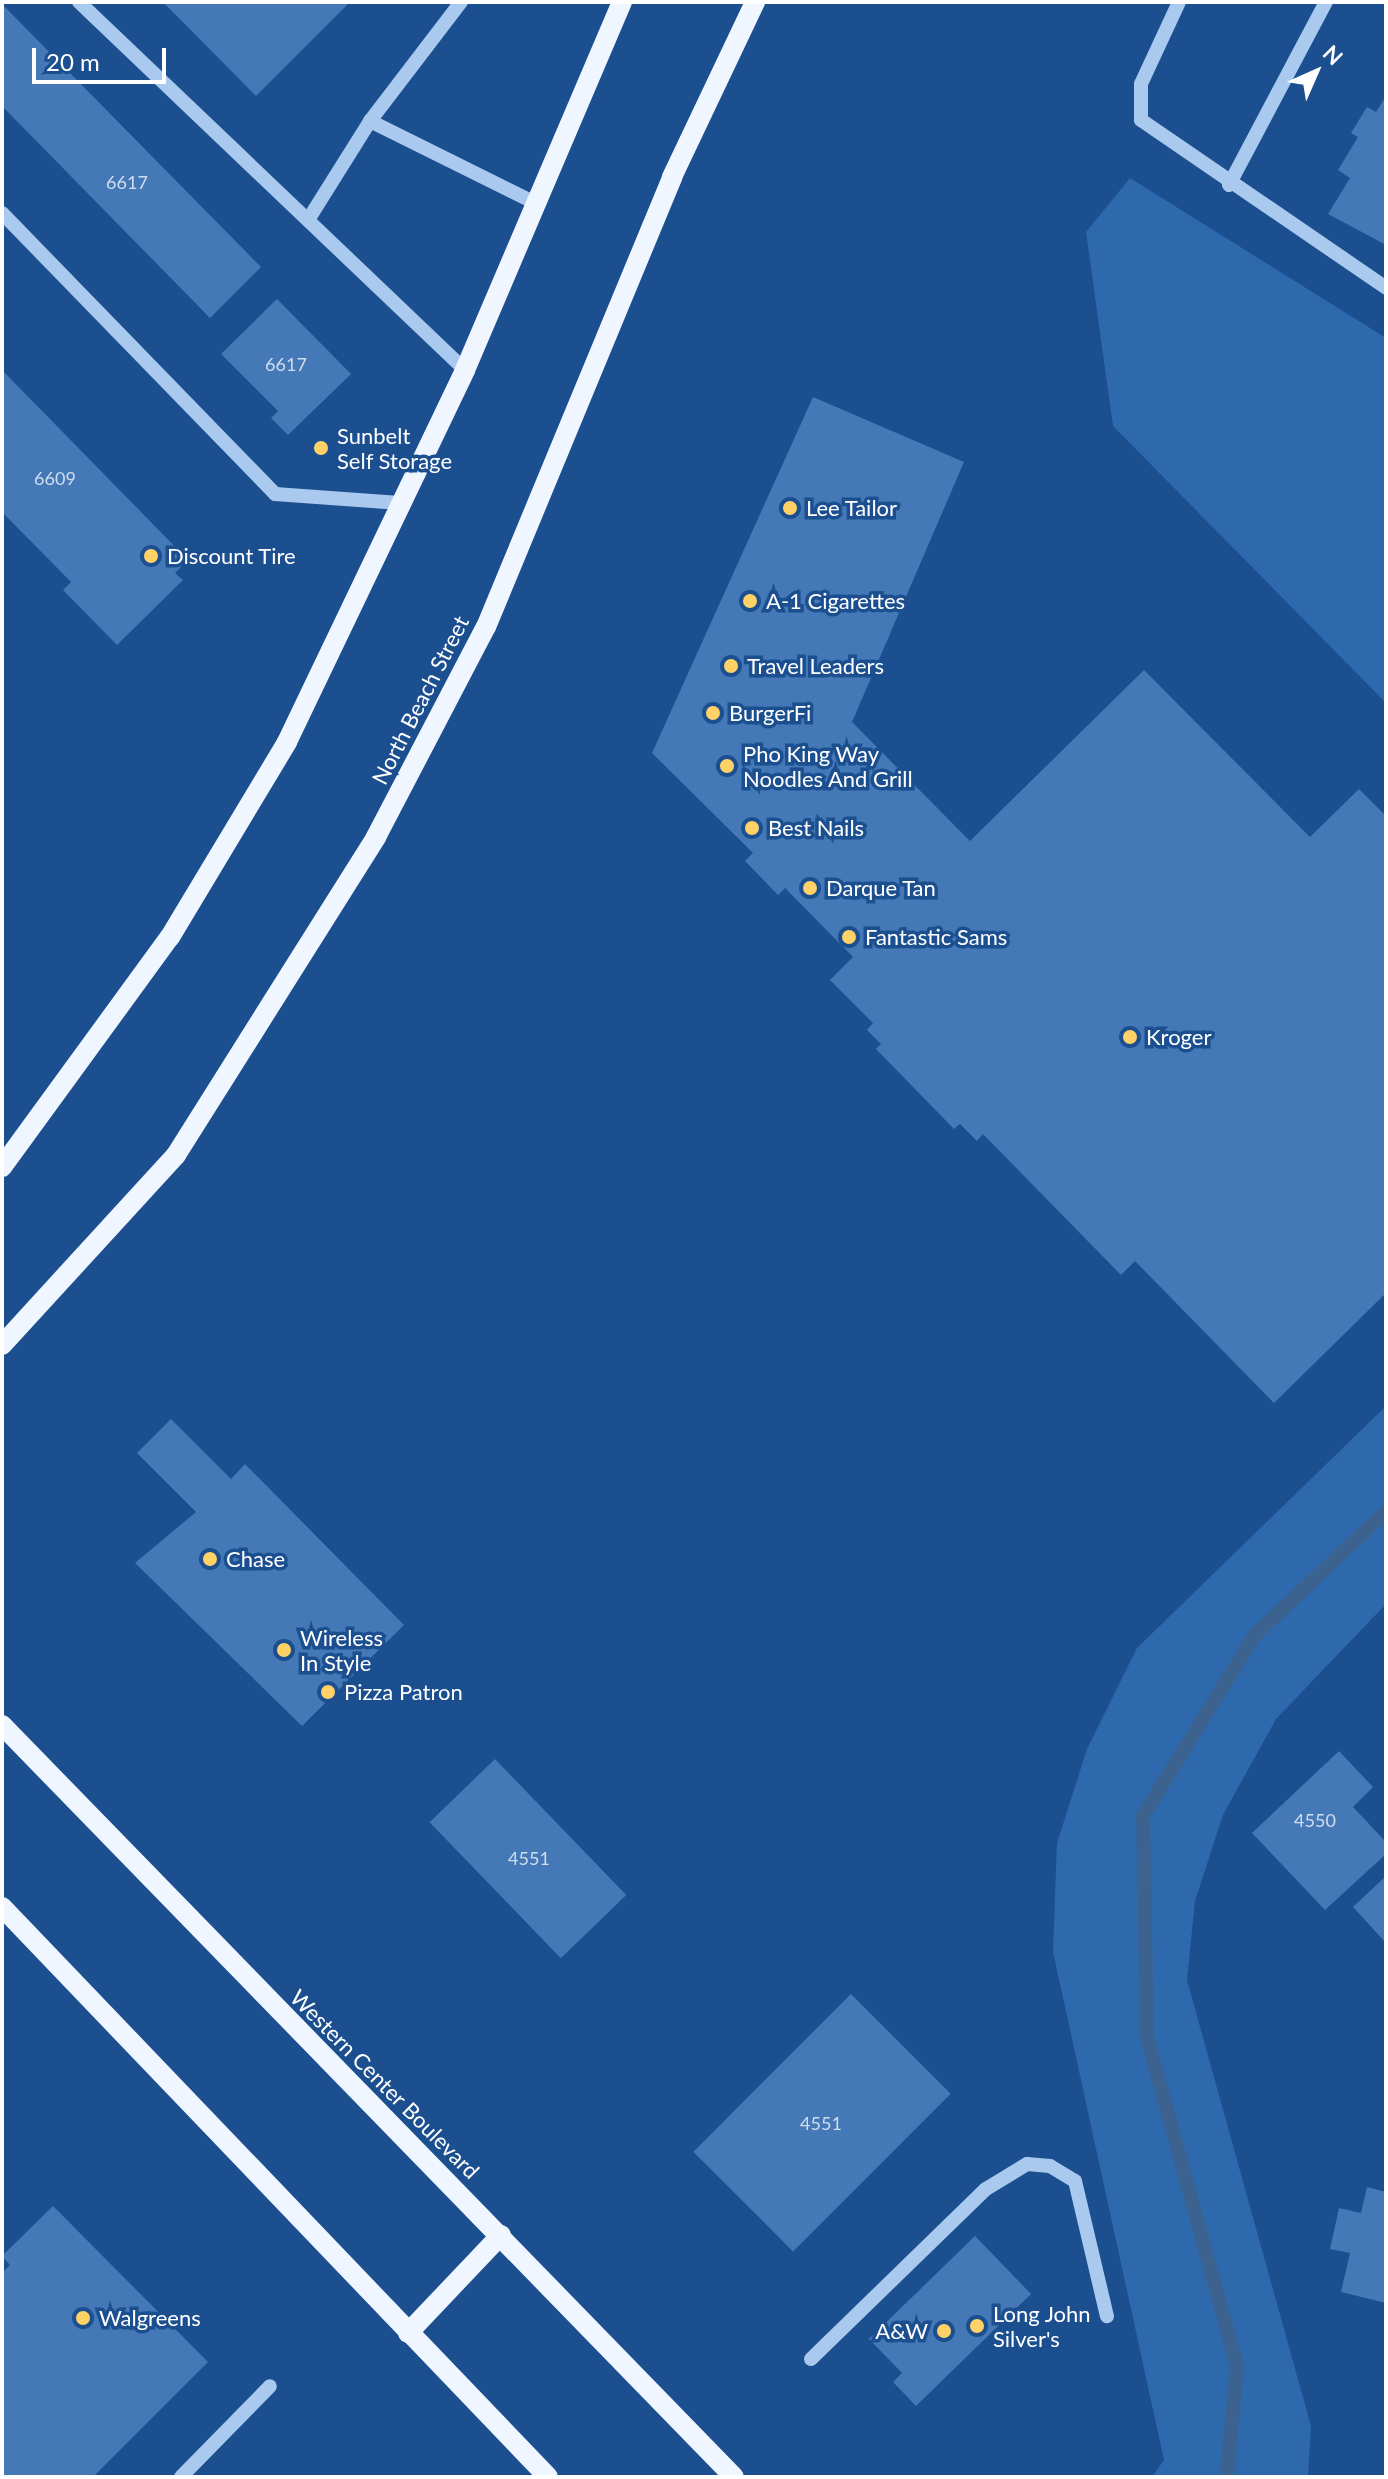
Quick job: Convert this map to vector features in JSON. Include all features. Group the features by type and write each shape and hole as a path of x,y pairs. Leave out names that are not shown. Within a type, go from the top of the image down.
{"main road":[{"path":"2,1167 170,937 287,742 465,370 622,2"},
{"name":"North Beach Street","path":"2,1345 176,1155 376,837 486,627 672,177 755,2"},
{"name":"Western Center Boulevard","path":"2,1725 734,2477"},
{"path":"2,1907 141,2047 408,2333 548,2477"},
{"path":"408,2333 501,2235"}],"lane":[{"path":"79,2 465,370"},
{"path":"308,220 370,121 461,2"},
{"path":"1179,2 1141,84 1141,120 1229,185 1386,288"},
{"path":"1229,185 1326,2"},
{"path":"370,121 535,203"},
{"path":"2,213 275,494 400,503"},
{"path":"811,2359 986,2189 1027,2164 1050,2166 1075,2181 1107,2316"},
{"path":"181,2477 270,2386"}],"shaded area":[{"path":"1130,178 1386,338 1386,703 1113,426 1086,232"},
{"path":"1386,1406 1386,1604 1276,1719 1223,1815 1195,1901 1187,1980 1311,2426 1308,2477 1152,2477 1164,2460 1053,1952 1057,1843 1087,1749 1137,1648"}],"building":[{"path":"163,2 350,2 256,96"},
{"path":"2,4 261,267 210,318 2,106"},
{"path":"1386,96 1386,245 1328,214 1350,178 1338,170 1358,137 1351,133 1367,107 1376,112"},
{"path":"277,299 351,374 288,435 271,418 278,411 221,354"},
{"path":"2,370 188,560 175,573 183,580 117,645 63,590 71,582 2,512"},
{"name":"Kroger","path":"813,397 964,462 852,722 970,841 1144,670 1310,837 1359,789 1386,816 1386,1293 1274,1403 1135,1261 1121,1275 983,1134 977,1141 960,1124 954,1129 876,1049 881,1044 867,1030 873,1023 830,980 853,957 785,888 778,895 745,861 753,853 652,753"},
{"path":"171,1419 231,1479 245,1464 404,1625 302,1726 135,1563 196,1512 137,1453"},
{"path":"1339,1751 1373,1787 1353,1807 1386,1842 1386,1854 1325,1910 1252,1833"},
{"path":"495,1759 626,1895 561,1958 430,1822"},
{"path":"1386,1876 1386,1943 1353,1907"},
{"path":"851,1994 951,2094 793,2251 693,2152"},
{"path":"1367,2187 1386,2192 1386,2303 1341,2292 1350,2253 1330,2249 1339,2208 1361,2213"},
{"name":"Walgreens","path":"53,2206 208,2362 93,2477 2,2477 2,2273 10,2265 2,2256"},
{"path":"975,2236 1031,2294 916,2406 893,2382 902,2373 869,2339"}],"waterway":[{"path":"1227,2477 1237,2366 1147,2037 1143,1816 1254,1636 1386,1511"}],"place":[{"name":"Sunbelt Self Storage","path":"321,448"},
{"name":"Lee Tailor","path":"790,508"},
{"name":"Discount Tire","path":"151,556"},
{"name":"A-1 Cigarettes","path":"750,601"},
{"name":"Travel Leaders","path":"731,666"},
{"name":"BurgerFi","path":"713,713"},
{"name":"Pho King Way Noodles And Grill","path":"727,766"},
{"name":"Best Nails","path":"752,828"},
{"name":"Darque Tan","path":"810,888"},
{"name":"Fantastic Sams","path":"849,937"},
{"name":"Kroger","path":"1130,1037"},
{"name":"Chase","path":"210,1559"},
{"name":"Wireless In Style","path":"284,1650"},
{"name":"Pizza Patron","path":"328,1692"},
{"name":"Walgreens","path":"83,2318"},
{"name":"Long John Silver's","path":"977,2326"},
{"name":"A&W","path":"944,2331"}]}
